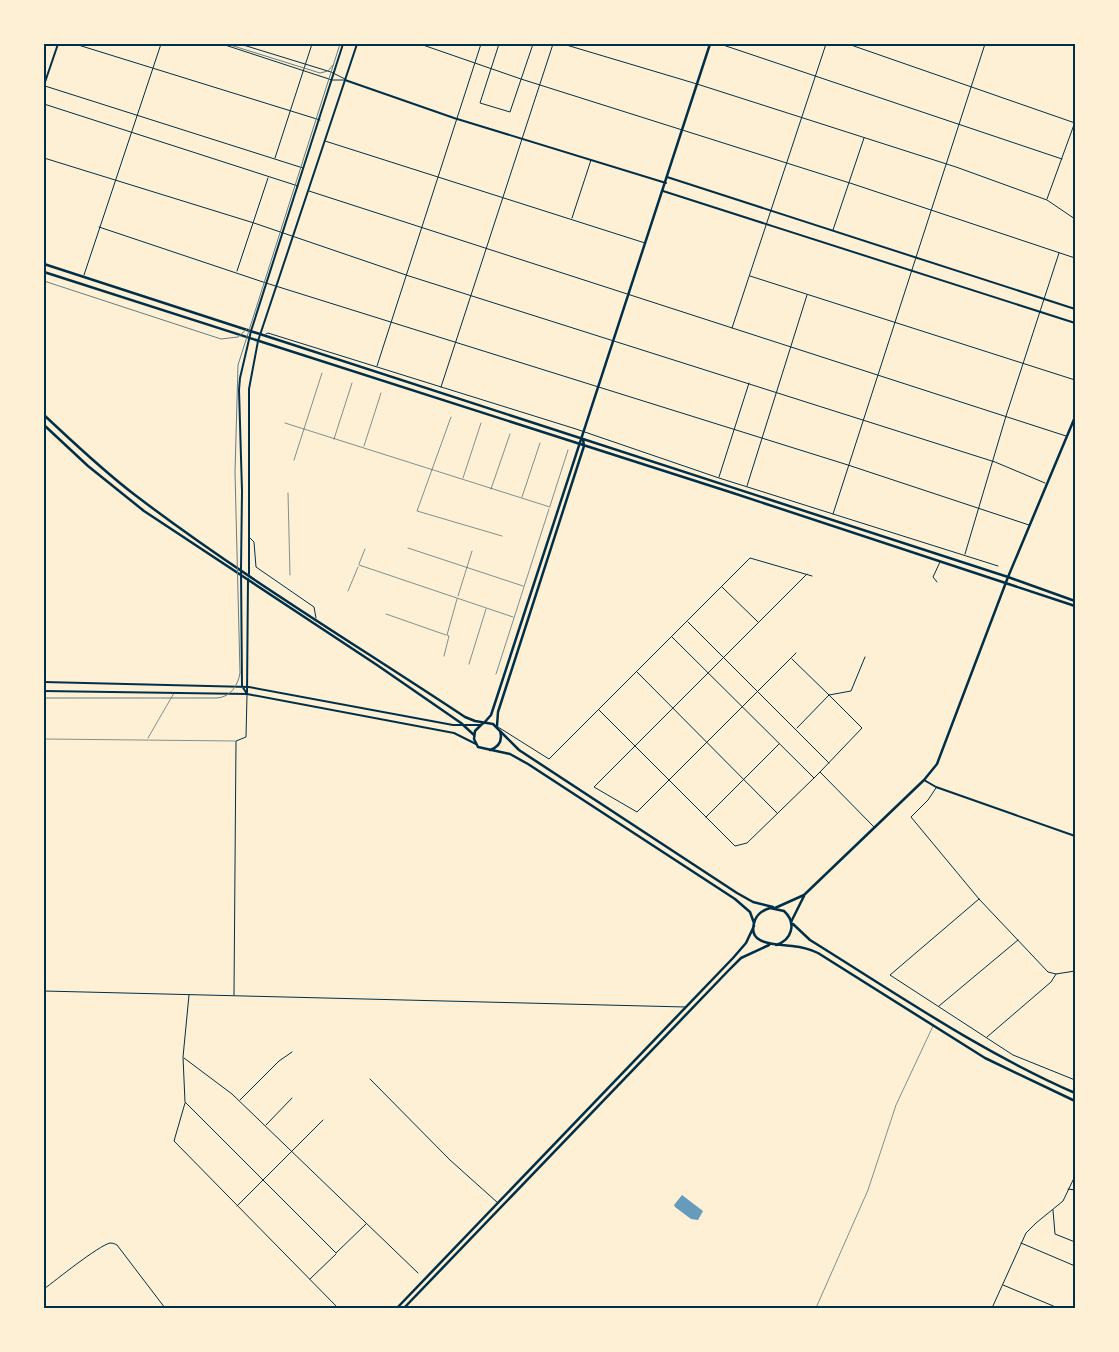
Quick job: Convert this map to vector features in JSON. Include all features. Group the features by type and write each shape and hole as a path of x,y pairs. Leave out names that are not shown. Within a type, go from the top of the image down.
{"main road":[{"path":"497,726 498,712 584,446 585,432 710,44"},
{"path":"44,264 1008,577 1075,601"},
{"path":"44,272 1006,582 1075,606"},
{"path":"44,415 92,460 136,496 241,569 465,717 497,726 518,750 747,899 784,911 807,938 947,1027 1019,1068 1075,1093"},
{"path":"404,1308 744,947 759,914 804,894 924,780 937,764 1006,582 1075,418"},
{"path":"44,424 88,466 144,511 248,582 377,665 463,726 474,736 476,744 481,749 515,756 728,894 748,910 759,939 769,945"},
{"path":"474,736 480,725 491,715 578,444 583,439"},
{"path":"558,508 564,510"},
{"path":"489,750 495,748 500,741 500,730"},
{"path":"776,945 789,936 792,922 804,894"},
{"path":"397,1308 736,962 769,945 801,948 818,953 933,1026 1010,1071 1075,1101"}],"street":[{"path":"44,90 58,44"},
{"path":"75,44 320,120"},
{"path":"83,277 161,44"},
{"path":"222,44 332,80 345,80"},
{"path":"240,44 334,74 345,80 458,119 666,183"},
{"path":"275,158 312,44"},
{"path":"247,694 242,686 242,491 239,390 251,331 343,44"},
{"path":"234,995 236,741 243,740 247,733 247,694 249,686 249,389 258,341 262,335 357,44"},
{"path":"420,44 539,85 849,182 1075,258"},
{"path":"376,367 481,44"},
{"path":"499,44 480,102 510,112 533,44"},
{"path":"441,387 553,44"},
{"path":"563,44 697,84 946,164 1046,200 1075,219"},
{"path":"720,44 1062,159"},
{"path":"732,328 826,44"},
{"path":"848,44 1075,122 1046,200"},
{"path":"832,515 970,85 985,44"},
{"path":"44,86 304,168"},
{"path":"44,104 298,186"},
{"path":"833,230 864,138"},
{"path":"324,141 502,199 646,243"},
{"path":"44,158 254,223 293,238 471,296 993,461 1046,484"},
{"path":"572,219 592,159"},
{"path":"237,272 268,177"},
{"path":"667,177 1075,309"},
{"path":"308,190 486,250 630,293 791,348 1067,436"},
{"path":"663,190 1075,323"},
{"path":"99,227 266,283 980,507 1029,526"},
{"path":"964,554 980,507 1022,364 1059,253"},
{"path":"750,276 1075,380"},
{"path":"746,487 807,295"},
{"path":"262,335 268,333 585,432 832,515 998,566"},
{"path":"718,478 749,384"},
{"path":"249,536 254,542 256,567 260,572 314,607 316,618"},
{"path":"249,553 254,556"},
{"path":"497,726 549,759 750,558 812,576"},
{"path":"937,582 933,577 940,561"},
{"path":"796,653 709,743 637,812 594,786 807,574"},
{"path":"721,586 759,623"},
{"path":"688,621 829,763"},
{"path":"672,637 814,778"},
{"path":"796,729 830,695 851,691 865,657"},
{"path":"599,710 737,847 747,844 862,728 792,658"},
{"path":"637,672 778,813"},
{"path":"44,682 249,686 463,726 480,725"},
{"path":"44,691 247,694 454,733 476,744"},
{"path":"706,817 779,744"},
{"path":"820,772 875,827"},
{"path":"924,780 936,787 1075,836"},
{"path":"936,787 928,800 910,817 979,899 1048,972 1056,974 1075,971"},
{"path":"979,899 890,975 1013,1055 1075,1080"},
{"path":"939,1006 1018,940"},
{"path":"986,1037 1051,982 1056,974"},
{"path":"44,991 686,1007"},
{"path":"189,994 183,1057 185,1102 174,1141 338,1308"},
{"path":"239,1101 279,1061 292,1052"},
{"path":"183,1057 239,1101 418,1273"},
{"path":"370,1079 450,1160 498,1204"},
{"path":"265,1126 292,1098"},
{"path":"185,1102 336,1253"},
{"path":"237,1207 323,1120"},
{"path":"992,1308 1021,1243 1031,1227 1063,1201 1067,1189 1075,1176"},
{"path":"1067,1189 1075,1190"},
{"path":"1053,1209 1055,1234 1075,1242"},
{"path":"310,1279 366,1224"},
{"path":"44,1289 90,1256 113,1243 117,1245 165,1308"},
{"path":"1021,1243 1075,1266"},
{"path":"1002,1284 1058,1308"}],"lane":[{"path":"294,460 322,373"},
{"path":"334,439 352,384"},
{"path":"364,448 381,393"},
{"path":"451,417 417,511 502,536"},
{"path":"285,423 550,507"},
{"path":"462,480 481,423"},
{"path":"491,489 510,434"},
{"path":"521,498 540,443"},
{"path":"496,674 568,450"},
{"path":"288,493 290,575"},
{"path":"408,548 524,586"},
{"path":"348,590 359,566 364,549"},
{"path":"444,656 449,636 447,635 457,597 472,551"},
{"path":"359,566 514,617"},
{"path":"469,664 487,608"},
{"path":"386,614 447,635"},
{"path":"148,740 174,693"},
{"path":"44,739 236,741"},
{"path":"816,1308 868,1190 896,1105 933,1026"}],"water":[{"path":"682,1195 703,1211 698,1220 691,1219 675,1207 674,1205"}],"tram line":[{"path":"227,44 320,73 328,71 333,65"},
{"path":"44,698 217,698 230,693 238,682 240,673 235,472 238,365 340,44"},
{"path":"44,281 221,339 238,337 247,329"}]}
